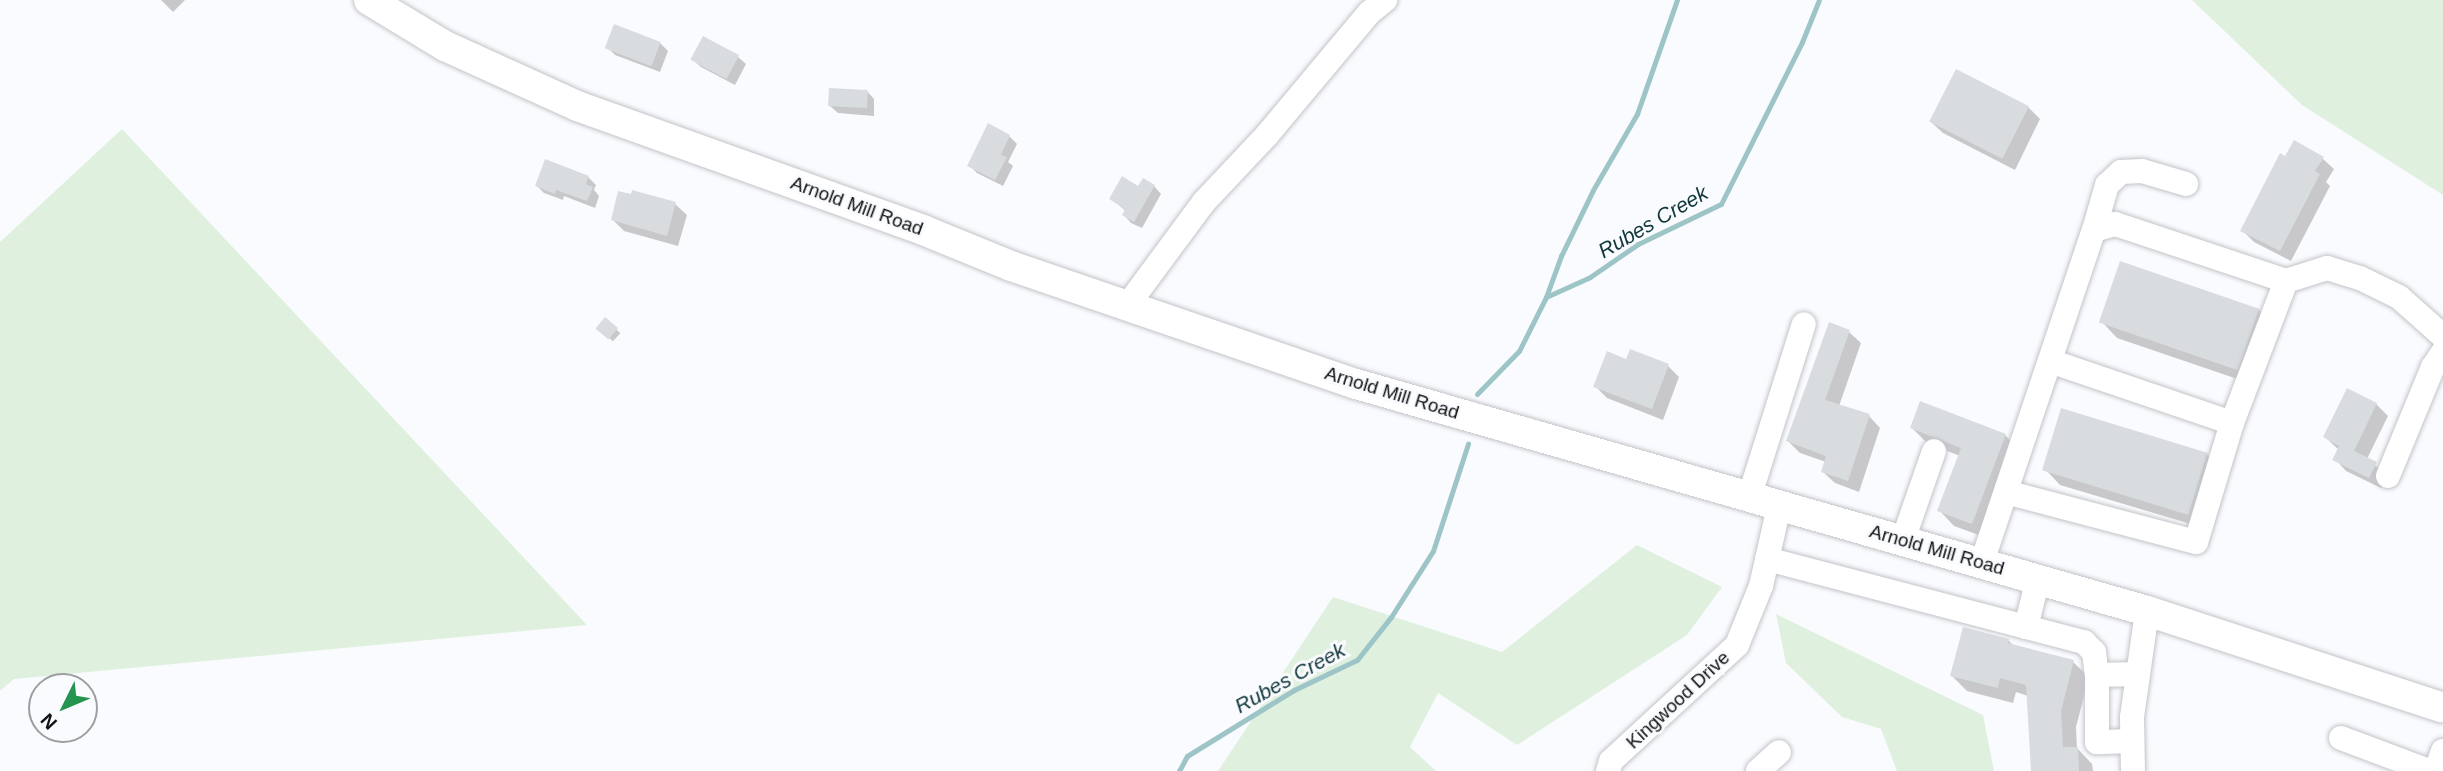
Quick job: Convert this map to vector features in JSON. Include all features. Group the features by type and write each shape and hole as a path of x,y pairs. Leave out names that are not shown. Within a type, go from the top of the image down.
{"main road":[{"name":"Arnold Mill Road","path":"369,0 445,46 577,106 1127,306 1356,384 2147,611 2443,708"}],"street":[{"path":"1127,306 1204,202 1267,135 1369,13 1385,0"},
{"path":"1982,562 2107,185 2121,172 2142,171 2186,184"},
{"path":"2094,230 2115,224 2286,281 2327,268 2360,278 2399,297 2443,336"},
{"path":"2006,492 2196,542 2232,423 2286,281"},
{"path":"1749,498 1804,324"},
{"path":"2388,475 2433,367 2443,352"},
{"path":"2050,361 2232,423"},
{"path":"1903,540 1934,451"},
{"name":"Kingwood Drive","path":"1608,771 1611,761 1737,645 1761,586 1779,507"},
{"path":"1767,559 2084,642 2094,652 2097,675 2097,742 2132,741"},
{"path":"2026,627 2038,579"},
{"path":"2133,771 2132,741 2137,674 2147,611"},
{"path":"2097,675 2137,674"},
{"path":"2341,738 2430,771"},
{"path":"2436,771 2443,751"},
{"path":"1758,771 1780,752"}],"green space":[{"path":"2192,0 2443,0 2443,195 2302,105"},
{"path":"122,129 587,625 78,673 28,673 28,678 14,679 0,691 0,242"},
{"path":"1637,545 1722,587 1687,635 1517,745 1438,693 1410,747 1436,771 1218,771 1333,597 1502,652"},
{"path":"1776,614 1983,715 1994,771 1897,771 1881,729 1842,717 1786,663"}],"building":[{"path":"614,24 661,42 651,66 605,48"},
{"path":"703,36 739,55 727,79 690,60"},
{"path":"1956,69 2029,106 2002,159 1929,122"},
{"path":"829,88 868,90 867,108 828,106"},
{"path":"988,123 1010,135 1001,155 1007,157 995,180 967,166"},
{"path":"2294,140 2324,157 2315,171 2320,174 2280,251 2240,231 2280,153 2285,156"},
{"path":"545,159 589,176 586,184 593,187 587,201 556,190 555,194 535,186"},
{"path":"1122,176 1138,186 1143,178 1155,185 1134,222 1122,215 1125,209 1109,199"},
{"path":"632,190 676,202 667,236 611,220 618,191 631,194"},
{"path":"2120,261 2259,309 2238,370 2099,322"},
{"path":"605,317 618,328 608,339 595,328"},
{"path":"1829,322 1850,330 1825,400 1870,414 1848,481 1821,472 1826,456 1786,441"},
{"path":"1630,349 1669,364 1652,409 1593,387 1607,351 1626,359"},
{"path":"2347,388 2377,403 2354,451 2377,462 2369,478 2332,460 2339,446 2323,437"},
{"path":"1920,401 2006,434 1972,524 1937,511 1961,448 1910,428"},
{"path":"2061,408 2207,453 2188,515 2042,470"},
{"path":"1963,627 2009,639 2008,643 2074,660 2061,711 2063,747 2078,747 2079,771 2031,771 2026,685 2000,678 1998,688 1950,676"}],"waterway":[{"path":"1477,394 1519,351 1593,190 1637,114 1677,0"},
{"name":"Rubes Creek","path":"1546,297 1590,277 1638,244 1721,204 1802,42 1819,0"},
{"name":"Rubes Creek","path":"1179,771 1187,756 1294,690 1357,660 1391,617 1433,551 1468,444"}]}
